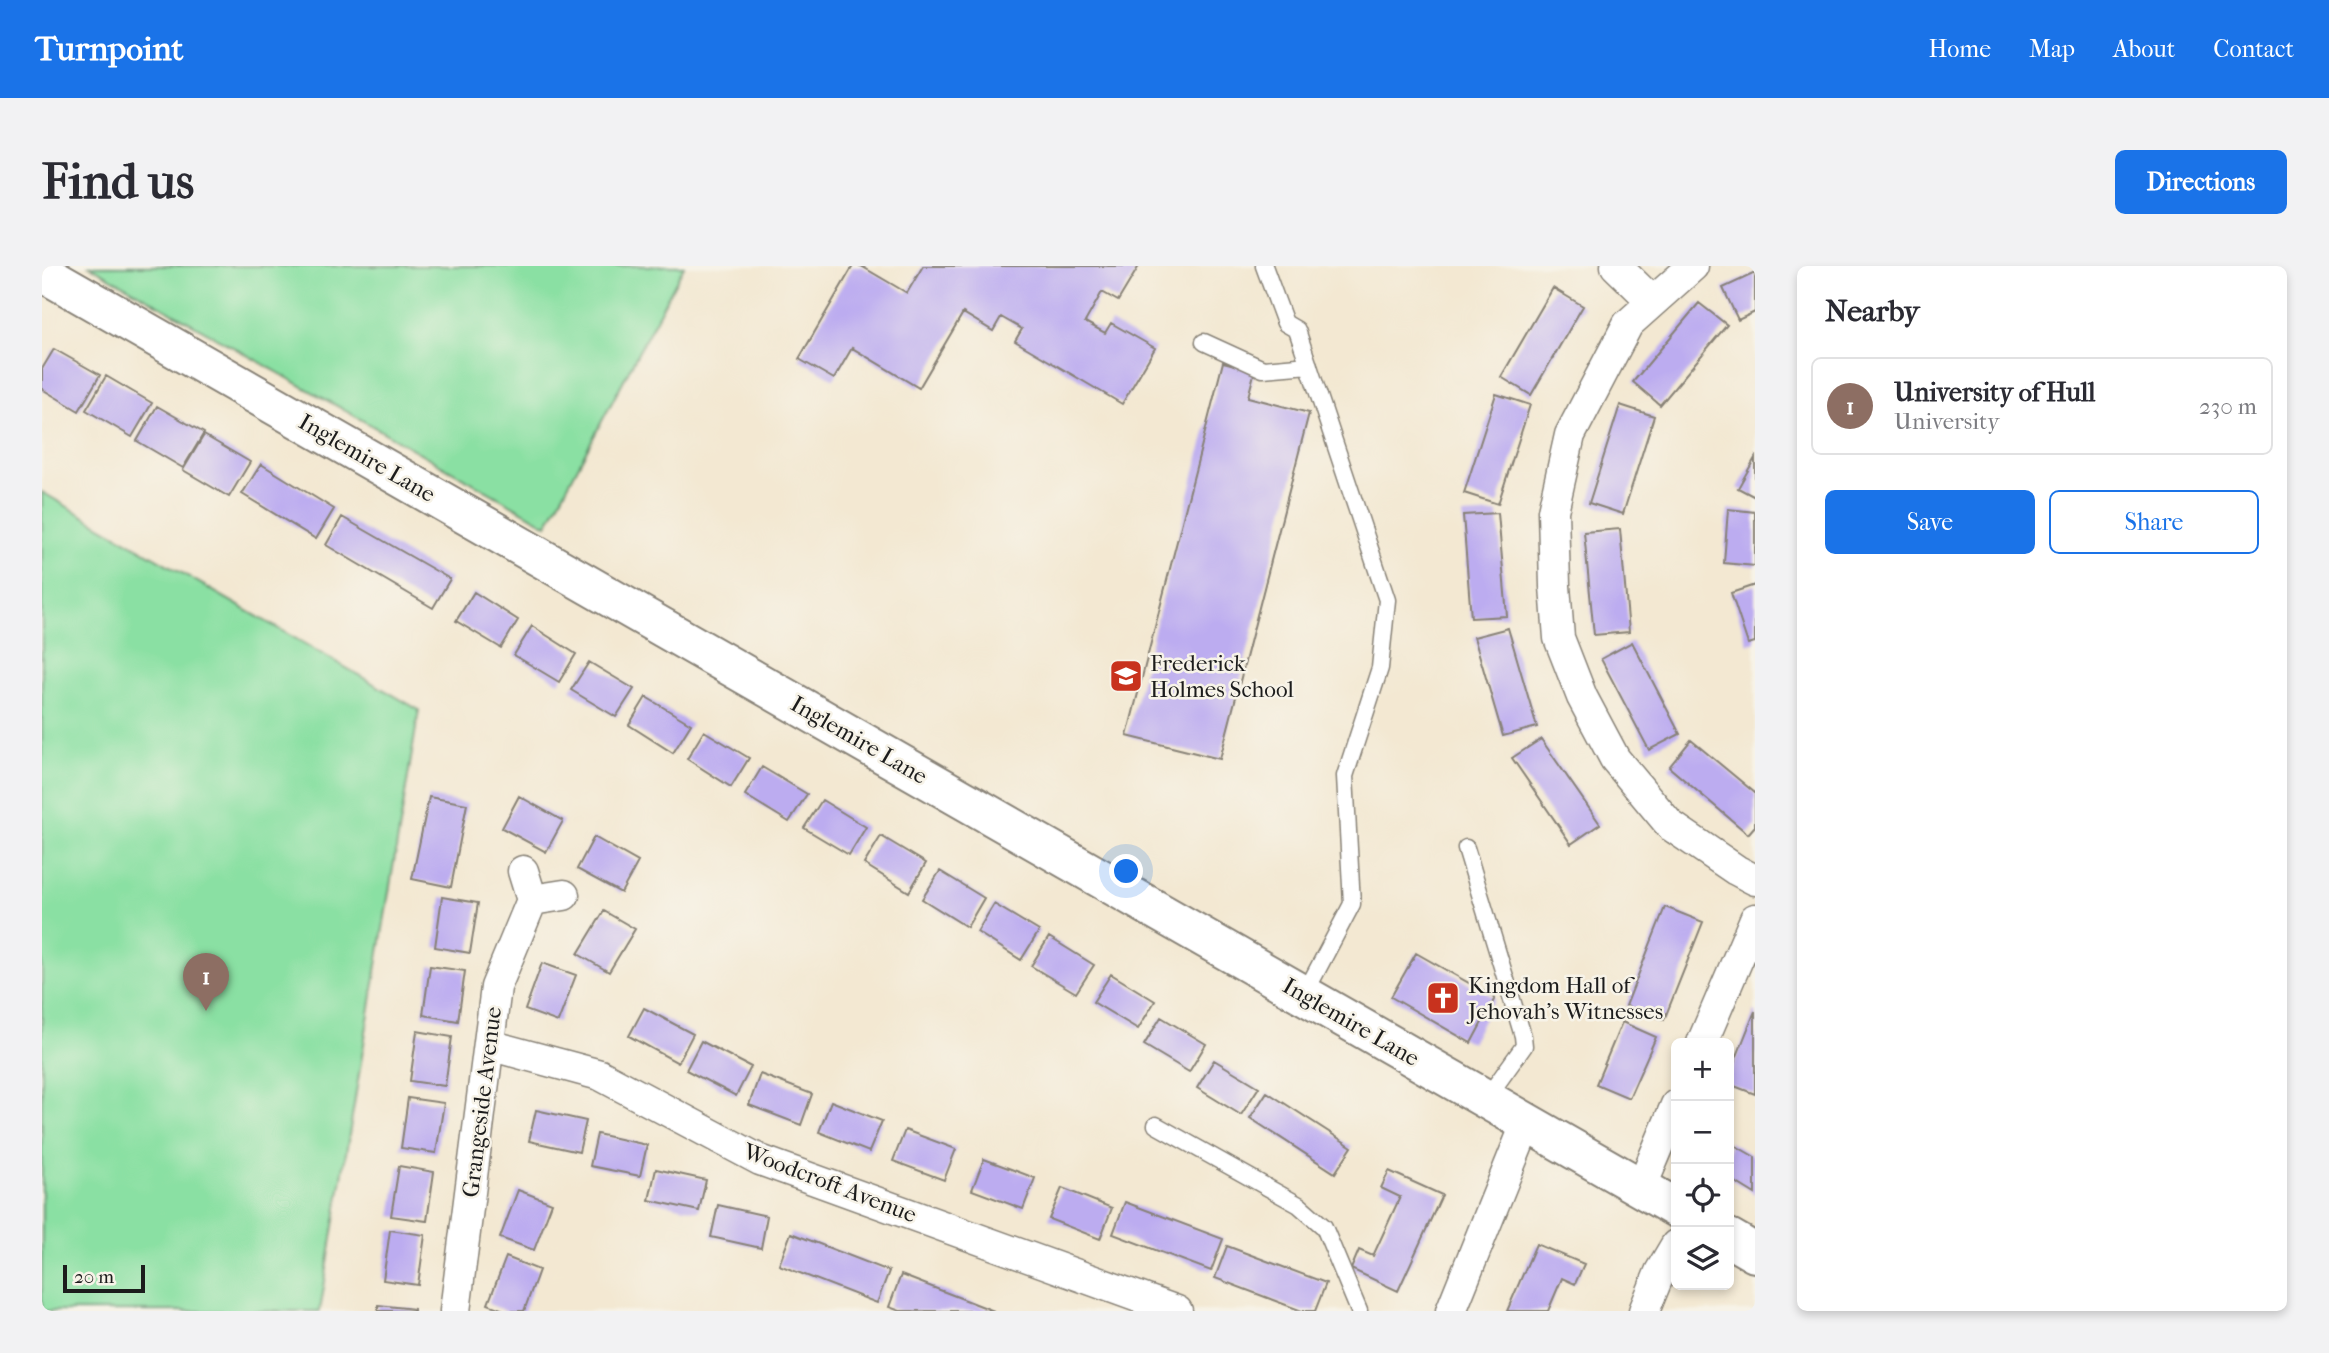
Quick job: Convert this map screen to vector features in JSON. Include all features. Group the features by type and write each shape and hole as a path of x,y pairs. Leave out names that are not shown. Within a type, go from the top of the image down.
{"street":[{"path":"1616,266 1652,300"},
{"path":"1693,266 1628,324 1570,435 1553,511 1559,638 1582,697 1615,759 1670,825 1755,880"},
{"name":"Inglemire Lane","path":"42,272 1671,1205"},
{"path":"523,870 532,900 564,895"},
{"name":"Grangeside Avenue","path":"455,1311 496,987 532,900"},
{"path":"1705,1038 1755,919"},
{"name":"Woodcroft Avenue","path":"489,1045 600,1075 760,1160 1177,1311"},
{"path":"1641,1188 1671,1117"},
{"path":"1451,1311 1527,1122"},
{"path":"1734,1241 1755,1253"},
{"path":"1644,1311 1671,1253"}],"lane":[{"path":"1264,266 1285,323 1297,330 1387,600 1380,668 1345,776 1352,904 1304,995"},
{"path":"1204,342 1263,369 1309,365"},
{"path":"1466,848 1524,1046 1486,1099"},
{"path":"1156,1125 1299,1205 1324,1227 1359,1311"}],"green space":[{"path":"90,266 684,266 547,525"},
{"path":"42,492 419,710 320,1311 42,1311"}],"building":[{"path":"853,266 861,266 907,293 923,266 1139,266 1118,301 1102,292 1085,322 1105,333 1111,323 1155,348 1122,404 1015,341 1022,329 1001,317 993,331 963,313 919,388 852,348 834,379 799,359"},
{"path":"1755,273 1755,312 1738,320 1723,288"},
{"path":"1553,288 1583,306 1531,395 1501,377"},
{"path":"1699,303 1727,325 1660,405 1633,382"},
{"path":"54,349 100,375 79,411 42,389 42,369"},
{"path":"1223,362 1255,370 1248,397 1309,413 1220,759 1127,736"},
{"path":"106,376 152,403 132,437 86,410"},
{"path":"1496,394 1530,405 1498,504 1464,493"},
{"path":"1620,405 1654,416 1623,514 1589,503"},
{"path":"157,406 204,433 183,468 137,441"},
{"path":"204,435 250,462 229,497 183,470"},
{"path":"1755,458 1755,497 1738,488"},
{"path":"261,464 334,509 316,539 242,494"},
{"path":"1728,509 1755,512 1755,566 1724,563"},
{"path":"1498,513 1507,616 1471,618 1463,515"},
{"path":"342,517 450,579 433,608 326,545"},
{"path":"1620,529 1629,632 1594,635 1584,532"},
{"path":"1755,585 1755,642 1748,644 1731,593"},
{"path":"474,592 518,620 501,648 456,621"},
{"path":"532,626 576,654 559,682 514,655"},
{"path":"1508,628 1537,727 1503,736 1474,637"},
{"path":"1632,642 1680,734 1649,750 1601,659"},
{"path":"589,662 634,689 616,717 571,690"},
{"path":"646,697 691,724 673,753 629,725"},
{"path":"704,731 749,758 731,787 687,759"},
{"path":"1541,739 1600,824 1571,844 1512,758"},
{"path":"1691,740 1755,793 1755,826 1748,834 1669,767"},
{"path":"762,767 807,794 789,822 745,795"},
{"path":"519,796 563,821 546,852 502,828"},
{"path":"429,797 467,804 451,887 412,879"},
{"path":"822,800 866,827 849,855 804,828"},
{"path":"881,836 926,863 909,892 864,864"},
{"path":"594,837 638,862 621,893 577,869"},
{"path":"940,871 984,898 967,927 922,899"},
{"path":"442,897 478,903 470,953 435,947"},
{"path":"994,904 1039,931 1021,960 977,932"},
{"path":"1665,907 1703,922 1664,1020 1626,1006"},
{"path":"604,911 635,929 609,972 578,954"},
{"path":"1049,937 1094,965 1076,993 1031,966"},
{"name":"Kingdom Hall of Jehovah's Witnesses","path":"1416,953 1495,998 1471,1043 1391,997"},
{"path":"542,963 576,975 558,1022 525,1010"},
{"path":"430,966 465,971 458,1021 423,1015"},
{"path":"1111,974 1155,1001 1138,1029 1093,1002"},
{"path":"644,1008 693,1034 678,1063 629,1036"},
{"path":"1755,1011 1755,1094 1734,1086 1734,1064"},
{"path":"1161,1017 1206,1044 1189,1072 1144,1045"},
{"path":"1622,1022 1656,1037 1629,1098 1596,1084"},
{"path":"417,1031 452,1037 445,1086 410,1081"},
{"path":"701,1041 751,1067 736,1096 686,1070"},
{"path":"1214,1060 1259,1087 1241,1115 1197,1088"},
{"path":"760,1074 812,1094 801,1125 749,1105"},
{"path":"1267,1092 1352,1147 1335,1173 1250,1118"},
{"path":"408,1098 444,1103 436,1153 401,1148"},
{"path":"831,1101 882,1121 869,1152 819,1132"},
{"path":"536,1110 586,1121 579,1152 529,1141"},
{"path":"905,1130 956,1149 944,1180 893,1161"},
{"path":"597,1134 647,1145 640,1176 590,1166"},
{"path":"1734,1145 1755,1157 1755,1194 1734,1181"},
{"path":"984,1159 1035,1178 1023,1209 972,1190"},
{"path":"399,1166 434,1172 427,1221 391,1216"},
{"path":"656,1169 706,1180 699,1211 649,1200"},
{"path":"1389,1171 1442,1195 1398,1291 1351,1269 1359,1250 1373,1256 1400,1197 1381,1188"},
{"path":"1062,1188 1112,1208 1100,1239 1049,1219"},
{"path":"518,1190 552,1203 534,1250 500,1238"},
{"path":"1125,1202 1223,1239 1211,1271 1113,1234"},
{"path":"718,1205 767,1216 761,1248 711,1237"},
{"path":"390,1230 425,1235 418,1285 383,1280"},
{"path":"791,1233 889,1271 877,1303 779,1265"},
{"path":"1536,1244 1584,1264 1575,1284 1562,1278 1548,1311 1507,1311"},
{"path":"1227,1246 1326,1283 1315,1311 1302,1311 1215,1278"},
{"path":"506,1257 539,1270 524,1311 506,1311 488,1304"},
{"path":"901,1275 994,1311 900,1311 889,1307"},
{"path":"378,1305 414,1309 414,1311 378,1311"}],"place":[{"name":"Frederick Holmes School","path":"1126,676"},
{"name":"Kingdom Hall of Jehovah's Witnesses","path":"1443,998"},
{"name":"University of Hull","path":"206,1011"}]}
